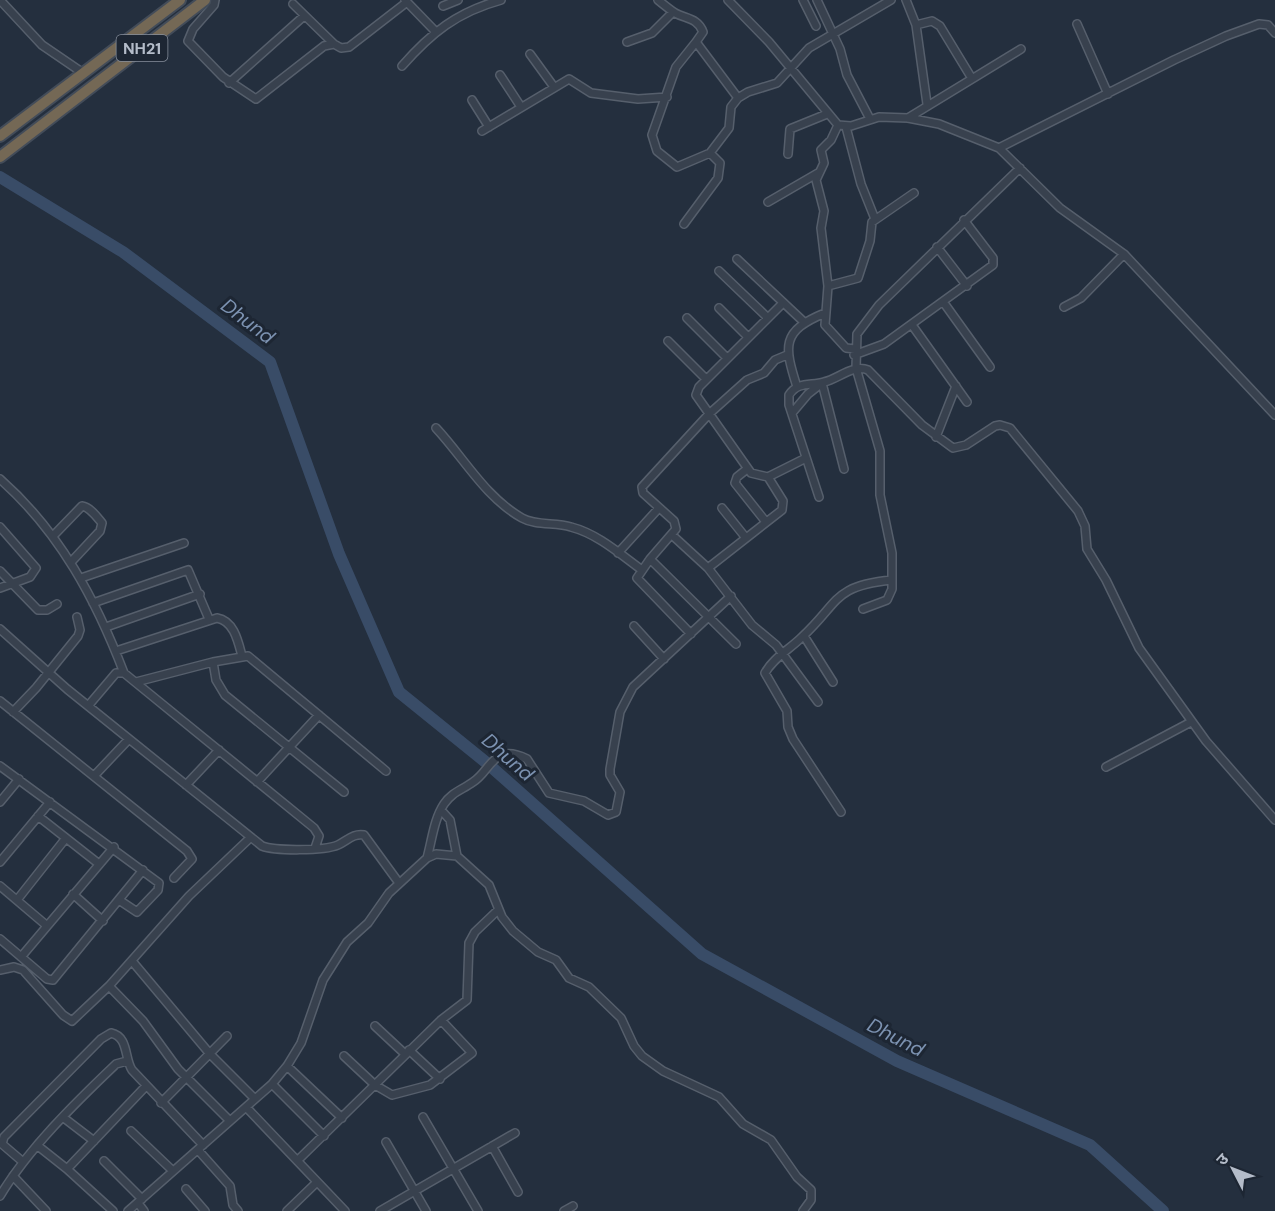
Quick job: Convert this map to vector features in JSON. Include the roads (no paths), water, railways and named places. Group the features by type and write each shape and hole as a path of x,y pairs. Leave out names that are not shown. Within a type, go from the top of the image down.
{"highway":[{"name":"NH21","path":"0,136 180,0"},
{"name":"NH21","path":"0,158 205,0"}],"street":[{"path":"0,0 42,45 83,73"},
{"path":"215,0 214,5 193,29 188,41 230,82 255,99 315,52 328,44 334,44"},
{"path":"443,6 458,0"},
{"path":"402,66 435,31 462,16 501,0"},
{"path":"658,0 673,12 694,20 703,32 676,67 652,135 657,151 677,167 710,153 729,128 731,107 738,98 748,92 777,83 810,48 891,0"},
{"path":"728,0 827,114 842,126 874,219 861,274 854,280 828,286"},
{"path":"803,0 816,26"},
{"path":"818,0 847,75 870,119"},
{"path":"906,0 916,25 927,104"},
{"path":"293,4 341,48 349,47 406,1 435,31"},
{"path":"627,42 652,33 673,12"},
{"path":"230,82 304,16"},
{"path":"916,25 932,21 940,26 971,77"},
{"path":"1077,24 1108,94"},
{"path":"999,148 1174,60 1248,27 1259,24 1268,25 1275,33"},
{"path":"696,42 738,98"},
{"path":"908,117 1021,49"},
{"path":"530,54 554,87"},
{"path":"500,75 521,107"},
{"path":"482,132 569,79 591,93 638,99 667,97"},
{"path":"472,100 489,127"},
{"path":"788,154 790,129 827,114"},
{"path":"964,220 994,262 990,269 874,350 851,350 825,325 828,286 821,228 823,205 816,180 824,163 821,150 842,126 870,119 908,117 939,124 999,148 1060,208 1124,254 1275,415"},
{"path":"684,224 720,172 720,163 710,153"},
{"path":"863,609 887,600 892,580 892,553 880,495 882,461 853,370 851,350 866,319 964,220 1020,168"},
{"path":"768,202 818,173"},
{"path":"874,219 914,193"},
{"path":"937,247 967,286"},
{"path":"1064,307 1081,298 1124,254"},
{"path":"737,260 804,323"},
{"path":"719,271 768,318"},
{"path":"783,303 699,387 696,395 747,469 756,476 768,477 807,458"},
{"path":"944,303 990,367"},
{"path":"719,308 748,337"},
{"path":"796,387 787,355 788,342 804,323 825,313"},
{"path":"687,318 727,358"},
{"path":"912,325 967,402"},
{"path":"668,341 706,380"},
{"path":"691,634 637,578 650,559 672,535 676,524 643,493 642,487 709,414 747,380 764,373 776,360 787,355"},
{"path":"819,497 792,413 789,395 796,387 822,383 863,368 873,373 936,437 953,448 966,445 1000,424 1010,428 1078,511 1085,526 1087,549 1106,580 1133,639 1191,722 1275,820"},
{"path":"792,413 808,394 822,383"},
{"path":"822,383 844,470"},
{"path":"936,437 956,386"},
{"path":"436,428 476,478 523,518 579,529 642,570"},
{"path":"747,469 736,477 735,483 766,522"},
{"path":"708,568 782,510 784,505 768,477"},
{"path":"0,479 53,536 72,561 105,627 124,673 314,828 319,836 315,848"},
{"path":"53,536 82,506 87,507 99,519 102,523 100,531 72,561"},
{"path":"618,553 659,508"},
{"path":"722,508 746,538"},
{"path":"0,527 36,568 34,575 0,588"},
{"path":"672,535 708,568 752,625 773,642 818,702"},
{"path":"81,578 184,543"},
{"path":"650,559 711,616 736,644"},
{"path":"93,603 188,570 209,619"},
{"path":"0,572 38,610 47,610 57,604"},
{"path":"841,812 793,739 788,727 787,711 765,672 804,636 839,595 866,584 892,580"},
{"path":"105,627 200,594"},
{"path":"428,858 441,810 450,796 473,783 492,760 506,755 527,759 549,793 584,801 612,816 619,806 620,792 610,775 610,769 622,704 633,687 731,596"},
{"path":"13,712 78,636 80,630 77,617"},
{"path":"116,651 209,619 223,619 228,624 242,656"},
{"path":"634,626 664,659"},
{"path":"0,629 47,673 250,838 267,848 315,848 337,845 354,835 364,835 399,883"},
{"path":"804,636 833,682"},
{"path":"136,682 242,656 253,659 386,771"},
{"path":"213,662 216,680 225,695 344,792"},
{"path":"88,706 116,673 124,673"},
{"path":"0,701 191,856 189,863 174,878"},
{"path":"258,782 319,714"},
{"path":"1106,767 1191,722"},
{"path":"94,776 129,739"},
{"path":"186,785 219,750"},
{"path":"0,766 114,847 159,883 158,890 137,912 119,900"},
{"path":"0,802 19,779"},
{"path":"0,862 50,802"},
{"path":"441,810 450,820 457,856"},
{"path":"38,816 99,864"},
{"path":"17,900 66,838"},
{"path":"0,970 14,967 23,970 63,1015 72,1021 110,986 189,896 250,838"},
{"path":"21,957 114,847"},
{"path":"0,848 7,854"},
{"path":"128,1211 272,1084 301,1043 328,971 347,942 368,923 383,900 399,883 436,854 457,856 484,878 498,910 513,931 538,952 556,960 569,978 589,987 621,1018 634,1046 642,1056 663,1071 719,1097 743,1124 771,1140 797,1177 812,1190 811,1200 802,1211"},
{"path":"0,939 47,979 53,980 143,870"},
{"path":"0,886 46,926"},
{"path":"73,894 103,921"},
{"path":"298,1160 407,1052 441,1020 467,1000 469,943 475,932 498,910"},
{"path":"132,961 210,1054 255,1099"},
{"path":"110,986 143,1021 186,1078 230,1121"},
{"path":"344,1056 388,1093 397,1095 424,1088 440,1079 472,1053 441,1020"},
{"path":"375,1026 440,1079"},
{"path":"23,1162 2,1144 4,1137 101,1039 111,1033 118,1035 124,1043 127,1061 146,1086 200,1147 230,1186 236,1208 225,1211"},
{"path":"161,1104 227,1036"},
{"path":"0,1196 23,1162 64,1118 116,1064 127,1061"},
{"path":"287,1065 342,1118"},
{"path":"272,1084 324,1136"},
{"path":"67,1169 146,1086"},
{"path":"246,1107 345,1211"},
{"path":"423,1117 478,1211"},
{"path":"64,1118 94,1141"},
{"path":"131,1131 173,1171"},
{"path":"380,1211 515,1134"},
{"path":"386,1142 426,1211"},
{"path":"38,1146 113,1211"},
{"path":"492,1146 518,1192"},
{"path":"104,1161 140,1201 144,1211"},
{"path":"13,1176 46,1211"},
{"path":"287,1211 316,1183"},
{"path":"186,1189 205,1211"},
{"path":"564,1211 573,1206"}],"waterway":[{"name":"Dhund","path":"0,177 123,252 270,362 339,554 399,692 488,764 702,954 897,1061 1090,1145 1163,1211"}]}
